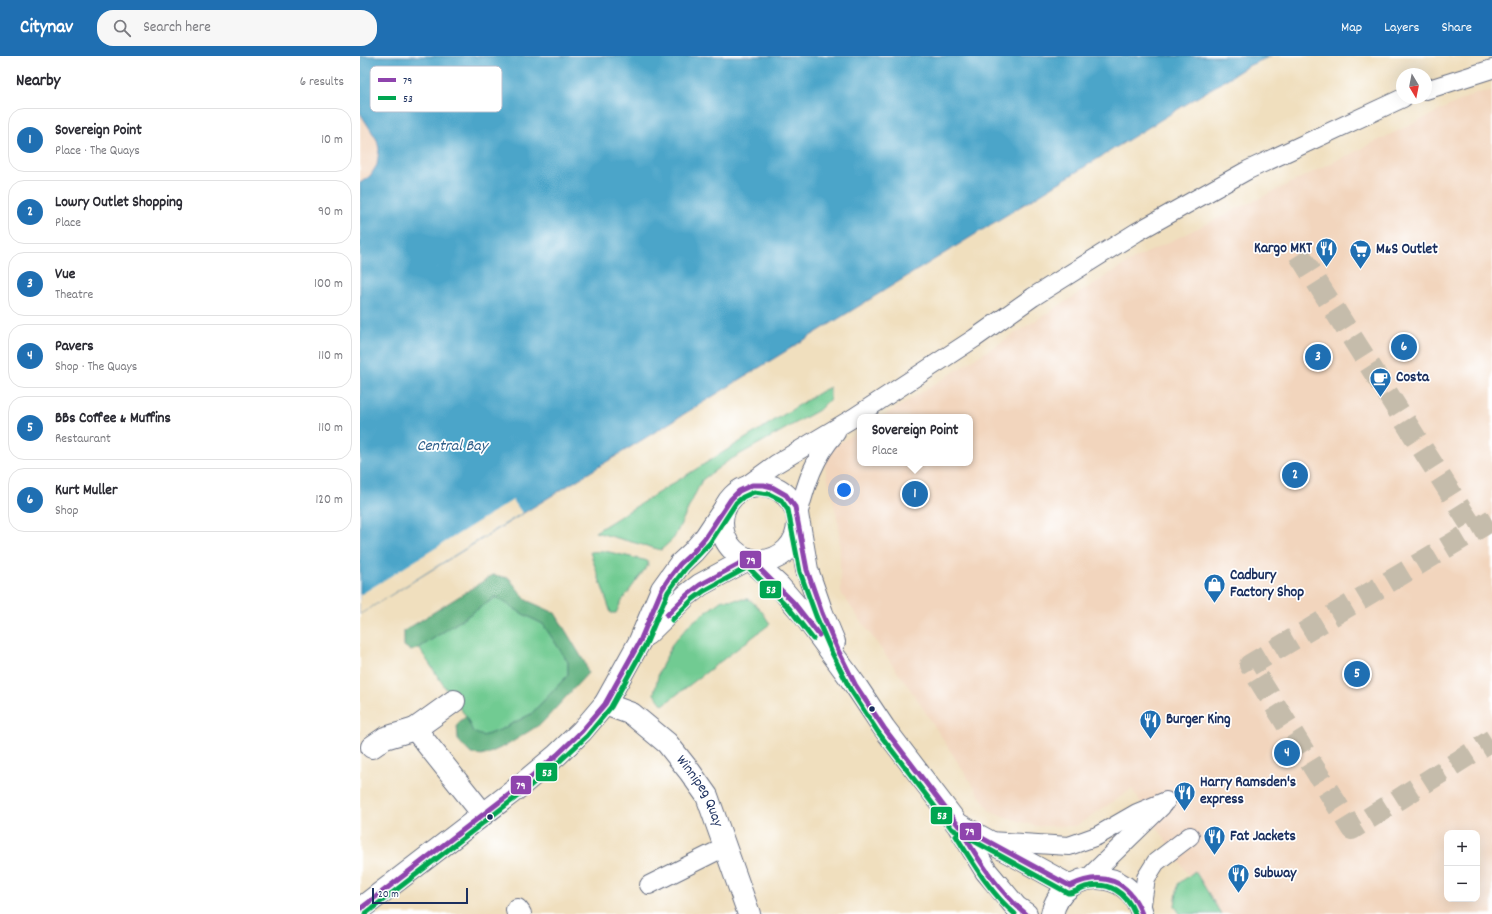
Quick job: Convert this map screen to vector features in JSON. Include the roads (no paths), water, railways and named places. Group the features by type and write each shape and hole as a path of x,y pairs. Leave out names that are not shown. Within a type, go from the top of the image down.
{"street":[{"path":"360,909 515,790 582,732 605,704 640,641 662,589 680,564 705,538 731,499 739,491 752,485 772,486 786,495 795,507 807,570 838,650 856,686"},
{"path":"725,508 722,519 722,527 727,542 732,548 749,559 794,603 856,686 884,728 958,825 986,871 1016,907 1026,914"},
{"path":"640,641 687,595 700,585 749,559 766,560 780,555 789,548 795,539 798,519"},
{"path":"372,747 385,738 415,729 454,701"},
{"name":"Winnipeg Quay","path":"605,704 632,714 667,743 690,772 706,796 748,914"},
{"path":"415,729 483,814"},
{"path":"958,825 988,841 1079,882"},
{"path":"1052,914 1053,907 1060,896 1079,882 1102,878 1115,881 1126,888 1135,898 1141,912"}],"lane":[{"path":"1432,88 1492,69"},
{"path":"859,414 969,342 1033,297 1137,232 1248,170 1396,101"},
{"path":"739,491 776,464 857,415"},
{"path":"798,519 804,492 816,461 826,443 838,430 853,418"},
{"path":"988,841 1070,846 1097,836 1137,812 1166,801 1079,882"},
{"path":"1141,912 1146,878 1156,862 1190,836"},
{"path":"649,885 725,847"}],"water":[{"name":"Central Bay","path":"360,56 1271,56 1248,66 360,614 360,183 370,176 377,165 379,149 377,140 360,113"}],"tunnel":[{"path":"1299,254 1474,530"},
{"path":"1492,520 1250,665 1352,829 1492,740"}],"place":[{"name":"Kargo MKT","path":"1327,268"},
{"name":"M&S Outlet","path":"1361,270"},
{"name":"Kurt Muller","path":"1404,347"},
{"name":"Vue","path":"1318,357"},
{"name":"Costa","path":"1381,398"},
{"name":"Lowry Outlet Shopping","path":"1295,475"},
{"name":"Sovereign Point","path":"915,494"},
{"name":"Cadbury Factory Shop","path":"1215,604"},
{"name":"BBs Coffee & Muffins","path":"1357,674"},
{"name":"Burger King","path":"1150,740"},
{"name":"Pavers","path":"1287,753"},
{"name":"Harry Ramsden's express","path":"1184,812"},
{"name":"Fat Jackets","path":"1214,856"},
{"name":"Subway","path":"1238,894"}]}
